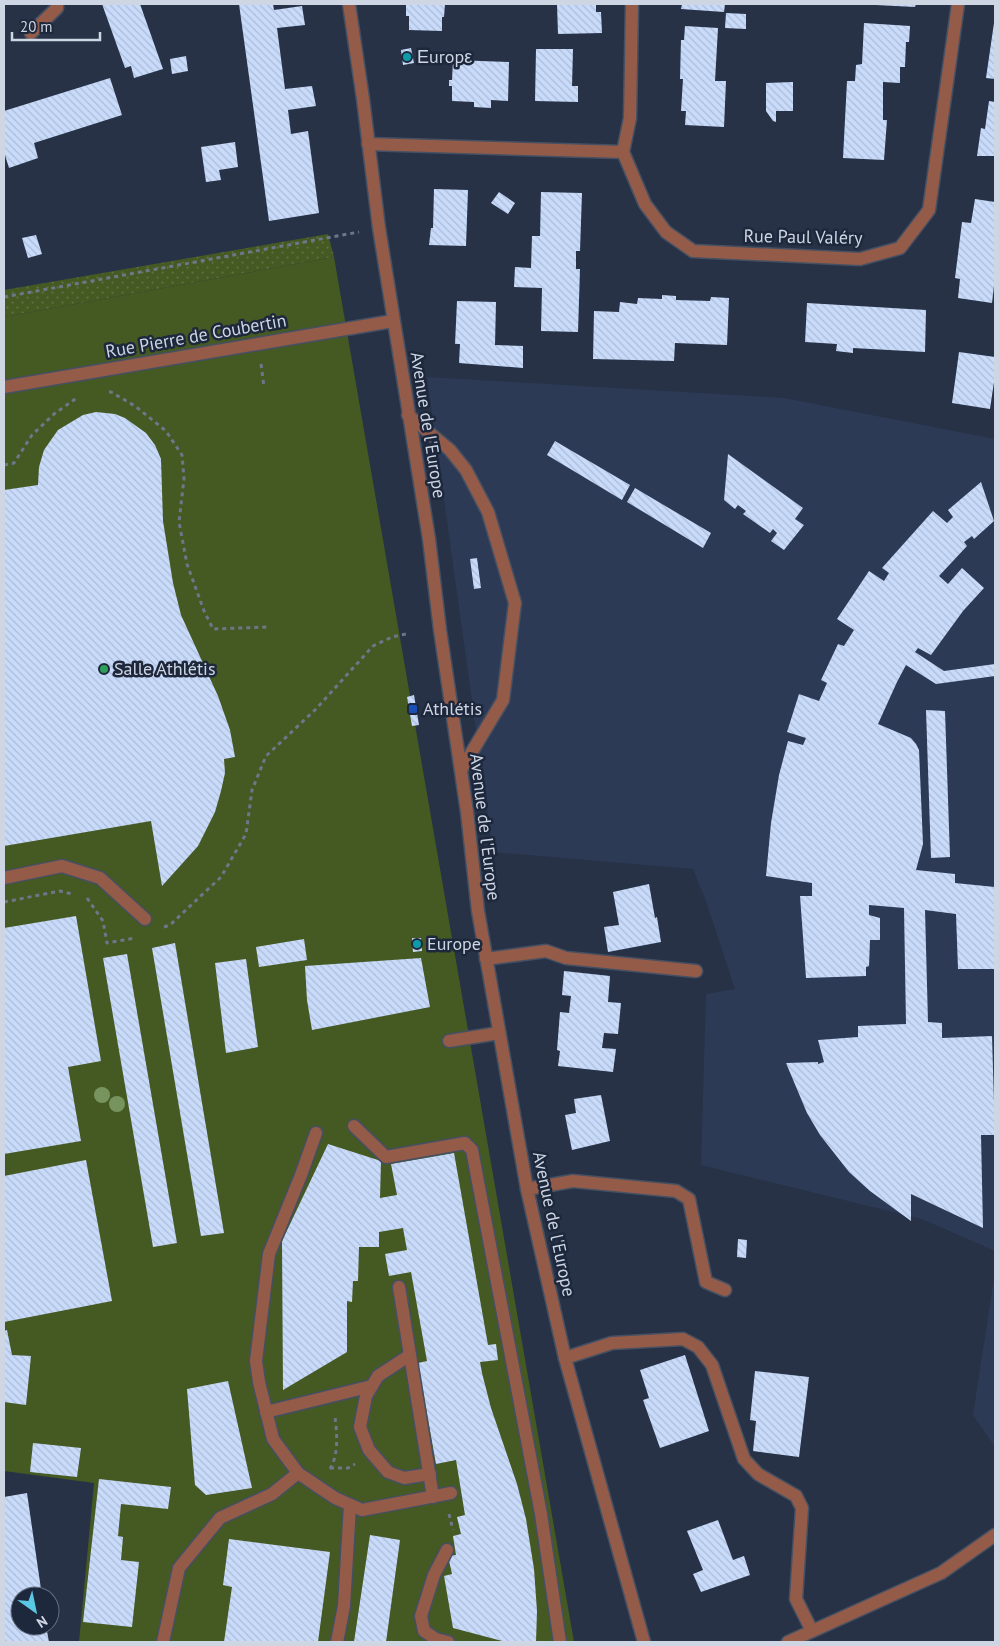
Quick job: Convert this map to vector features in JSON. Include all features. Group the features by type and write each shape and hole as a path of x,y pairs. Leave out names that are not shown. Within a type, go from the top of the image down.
{"street":[{"path":"31,34 57,8 57,4"},
{"name":"Avenue de l'Europe","path":"349,4 379,228 429,539 467,812 478,911 499,1033 527,1188 565,1358 644,1642"},
{"path":"368,144 623,152 630,118 632,4"},
{"name":"Rue Paul Valéry","path":"623,152 645,204 666,232 693,252 860,259 900,248 929,210 958,4"},
{"name":"Rue Pierre de Coubertin","path":"4,387 393,321"},
{"path":"408,415 450,450 466,470 488,512 515,602 503,700 461,770"},
{"path":"4,878 62,866 100,878 145,919"},
{"path":"486,958 546,951 566,958 696,971"},
{"path":"449,1041 499,1033"},
{"path":"354,1126 386,1157 465,1143 472,1150 541,1514 560,1642"},
{"path":"316,1133 270,1254 256,1361 259,1382 273,1439 298,1473 335,1498 362,1510 441,1495 430,1474 399,1287"},
{"path":"527,1188 573,1181 676,1192 689,1199 706,1282 725,1290"},
{"path":"565,1358 612,1343 683,1339 698,1347 712,1366 744,1459 758,1474 796,1496 802,1508 796,1600 812,1631"},
{"path":"410,1356 378,1376 366,1396 360,1427 369,1450 388,1472 404,1478 430,1474"},
{"path":"266,1412 372,1386"},
{"path":"163,1642 179,1568 220,1518 272,1494 298,1473"},
{"path":"336,1642 344,1606 350,1505"},
{"path":"788,1642 941,1573 995,1535"},
{"path":"447,1550 434,1575 421,1616 424,1631 436,1640 448,1642"}],"path":[{"path":"4,297 379,228"},
{"path":"102,393 111,392 135,406 166,431 182,455 184,479 179,522 187,564 204,611 213,629 268,627"},
{"path":"4,465 14,463 32,435 54,414 82,394"},
{"path":"162,928 170,925 221,877 246,834 252,790 266,756 315,710 372,646 392,637 406,634"},
{"path":"4,902 60,892 77,895"},
{"path":"86,896 103,921 107,942 139,936"},
{"path":"318,1487 334,1462 337,1435 333,1395"},
{"path":"441,1495 453,1529 447,1550"}],"shaded area":[{"path":"427,377 784,398 995,439 995,1251 922,1219 701,1165 706,994 735,989 706,901 693,869 493,852"},
{"path":"995,1272 995,1447 973,1415"}],"green space":[{"path":"328,234 334,257 4,317 4,290"},
{"path":"334,257 574,1642 79,1642 94,1483 4,1471 4,317"}],"building":[{"path":"102,4 140,4 163,69 134,78 131,66 125,68"},
{"path":"239,4 273,4 274,10 302,6 305,25 277,28 285,89 312,86 316,106 288,110 291,134 308,131 319,213 269,221"},
{"path":"406,4 445,4 444,17 442,17 442,31 409,30 409,16 406,16"},
{"path":"557,4 596,4 596,12 601,12 602,33 558,34"},
{"path":"682,4 725,4 724,12 681,9"},
{"path":"876,4 916,4 915,7"},
{"path":"726,13 746,14 746,29 725,28"},
{"path":"864,23 910,26 909,42 906,42 905,67 900,67 900,83 883,82 883,120 887,120 884,160 843,158 847,81 855,81 856,65 862,64"},
{"path":"995,23 995,79 986,78"},
{"path":"685,26 718,28 715,81 726,81 724,127 685,125 686,111 681,111 683,79 680,79 681,40 684,40"},
{"name":"Εuropε","path":"411,48 414,63 403,65 401,50"},
{"path":"536,49 573,49 572,86 578,86 578,102 535,101"},
{"path":"186,56 188,71 172,74 170,59"},
{"path":"453,60 509,62 508,101 491,100 491,108 474,107 474,102 452,101 452,86 449,86 449,80 452,80"},
{"path":"110,78 122,115 34,143 38,158 9,168 4,152 4,111"},
{"path":"793,82 793,111 776,111 776,122 773,121 766,111 766,83"},
{"path":"989,101 995,102 995,156 977,156 981,128 985,129"},
{"path":"235,142 238,167 219,170 221,180 206,182 201,147"},
{"path":"434,189 468,190 466,246 429,245 431,228 433,228"},
{"path":"499,192 515,203 508,214 491,203"},
{"path":"541,192 582,193 580,251 576,251 576,269 580,269 578,332 541,331 542,288 514,287 515,267 531,268 532,236 540,236"},
{"path":"975,199 995,202 995,277 992,303 958,298 960,279 955,278 962,222 971,223"},
{"path":"36,235 42,254 28,258 22,238"},
{"path":"662,295 676,296 676,300 710,301 711,297 729,298 727,345 675,343 674,361 593,359 594,311 619,312 620,302 637,304 638,298 662,299"},
{"path":"457,301 496,302 495,345 523,346 523,368 459,363 460,344 455,344"},
{"path":"807,303 926,310 925,352 853,348 853,353 836,351 837,344 805,342"},
{"path":"959,352 995,357 995,382 990,409 952,403"},
{"name":"Salle Athlétis","path":"96,412 115,414 125,418 146,433 155,445 161,459 163,521 173,583 181,615 218,696 230,730 235,757 224,759 225,773 215,812 198,846 162,886 151,821 4,846 4,490 38,485 39,467 44,450 58,430 83,415"},
{"path":"555,441 630,485 622,500 547,455"},
{"path":"728,454 803,508 795,519 804,525 784,550 771,541 777,533 773,529 770,533 743,514 746,511 738,505 735,509 724,500"},
{"path":"981,482 994,521 974,539 972,536 964,542 967,546 939,576 948,584 962,568 984,588 963,611 931,655 918,648 915,652 944,671 995,664 995,676 936,684 906,665 878,724 911,738 919,750 923,844 916,870 955,874 955,883 995,887 995,969 958,969 956,914 925,910 928,1022 942,1023 942,1038 992,1036 995,1135 981,1135 983,1228 911,1194 911,1221 870,1191 849,1172 820,1135 807,1113 786,1063 818,1062 818,1064 824,1062 818,1040 858,1037 858,1026 906,1024 904,908 869,905 869,915 880,918 880,940 870,940 869,966 866,967 866,976 806,978 800,896 812,896 812,883 766,876 771,823 779,775 788,741 803,745 806,738 787,732 799,694 819,701 827,683 821,680 838,644 844,646 854,630 837,619 869,571 884,581 889,573 882,568 933,511 947,523 953,517 948,510"},
{"path":"635,488 711,533 703,548 627,502"},
{"path":"477,558 481,588 474,589 470,559"},
{"path":"414,695 419,725 412,726 407,697"},
{"path":"926,710 945,711 950,857 931,858"},
{"path":"649,884 661,942 608,952 604,927 619,925 613,892"},
{"path":"76,916 101,1061 68,1067 81,1141 4,1154 4,928"},
{"name":"Europe","path":"412,938 421,938 422,951 413,952"},
{"path":"304,939 307,960 259,967 256,947"},
{"path":"175,943 224,1233 201,1236 152,948"},
{"path":"127,954 177,1243 153,1247 103,958"},
{"path":"421,958 430,1007 312,1030 307,1000 305,966"},
{"path":"246,959 258,1047 226,1053 215,963"},
{"path":"564,971 610,976 608,1002 621,1003 618,1034 604,1033 602,1048 616,1049 613,1072 558,1066 560,1051 557,1050 560,1012 569,1013 571,996 562,995"},
{"path":"601,1095 610,1141 572,1150 565,1115 576,1113 574,1099"},
{"path":"328,1144 381,1161 380,1198 397,1195 391,1164 454,1153 488,1345 496,1344 498,1360 480,1362 482,1373 526,1519 534,1569 537,1611 536,1642 506,1642 453,1628 444,1576 452,1574 448,1556 456,1555 453,1536 461,1534 457,1517 465,1515 456,1460 436,1464 418,1363 427,1361 411,1272 389,1276 385,1254 407,1250 403,1228 379,1232 379,1247 359,1247 358,1281 353,1281 352,1302 347,1301 347,1352 283,1390 282,1241"},
{"path":"86,1160 112,1301 4,1322 4,1176"},
{"path":"738,1239 747,1240 746,1258 737,1257"},
{"path":"7,1330 12,1355 31,1356 26,1405 4,1402 4,1331"},
{"path":"685,1355 709,1431 660,1448 643,1400 649,1398 640,1370"},
{"path":"755,1371 809,1377 799,1457 753,1451 756,1421 750,1420"},
{"path":"228,1381 252,1488 206,1495 195,1485 187,1389"},
{"path":"33,1443 81,1448 77,1477 30,1472"},
{"path":"99,1479 171,1487 168,1509 121,1504 118,1536 123,1537 121,1560 139,1562 132,1627 83,1622"},
{"path":"27,1493 41,1586 10,1586 10,1636 48,1636 49,1642 4,1642 4,1497"},
{"path":"718,1520 733,1560 744,1556 750,1575 701,1592 693,1574 703,1570 687,1531"},
{"path":"370,1535 400,1540 386,1642 354,1642"},
{"path":"229,1539 330,1552 318,1642 224,1642 232,1587 223,1585"}],"place":[{"name":"Εuropε","path":"407,57"},
{"name":"Salle Athlétis","path":"104,669"},
{"name":"Athlétis","path":"413,709"},
{"name":"Europe","path":"417,944"}]}
